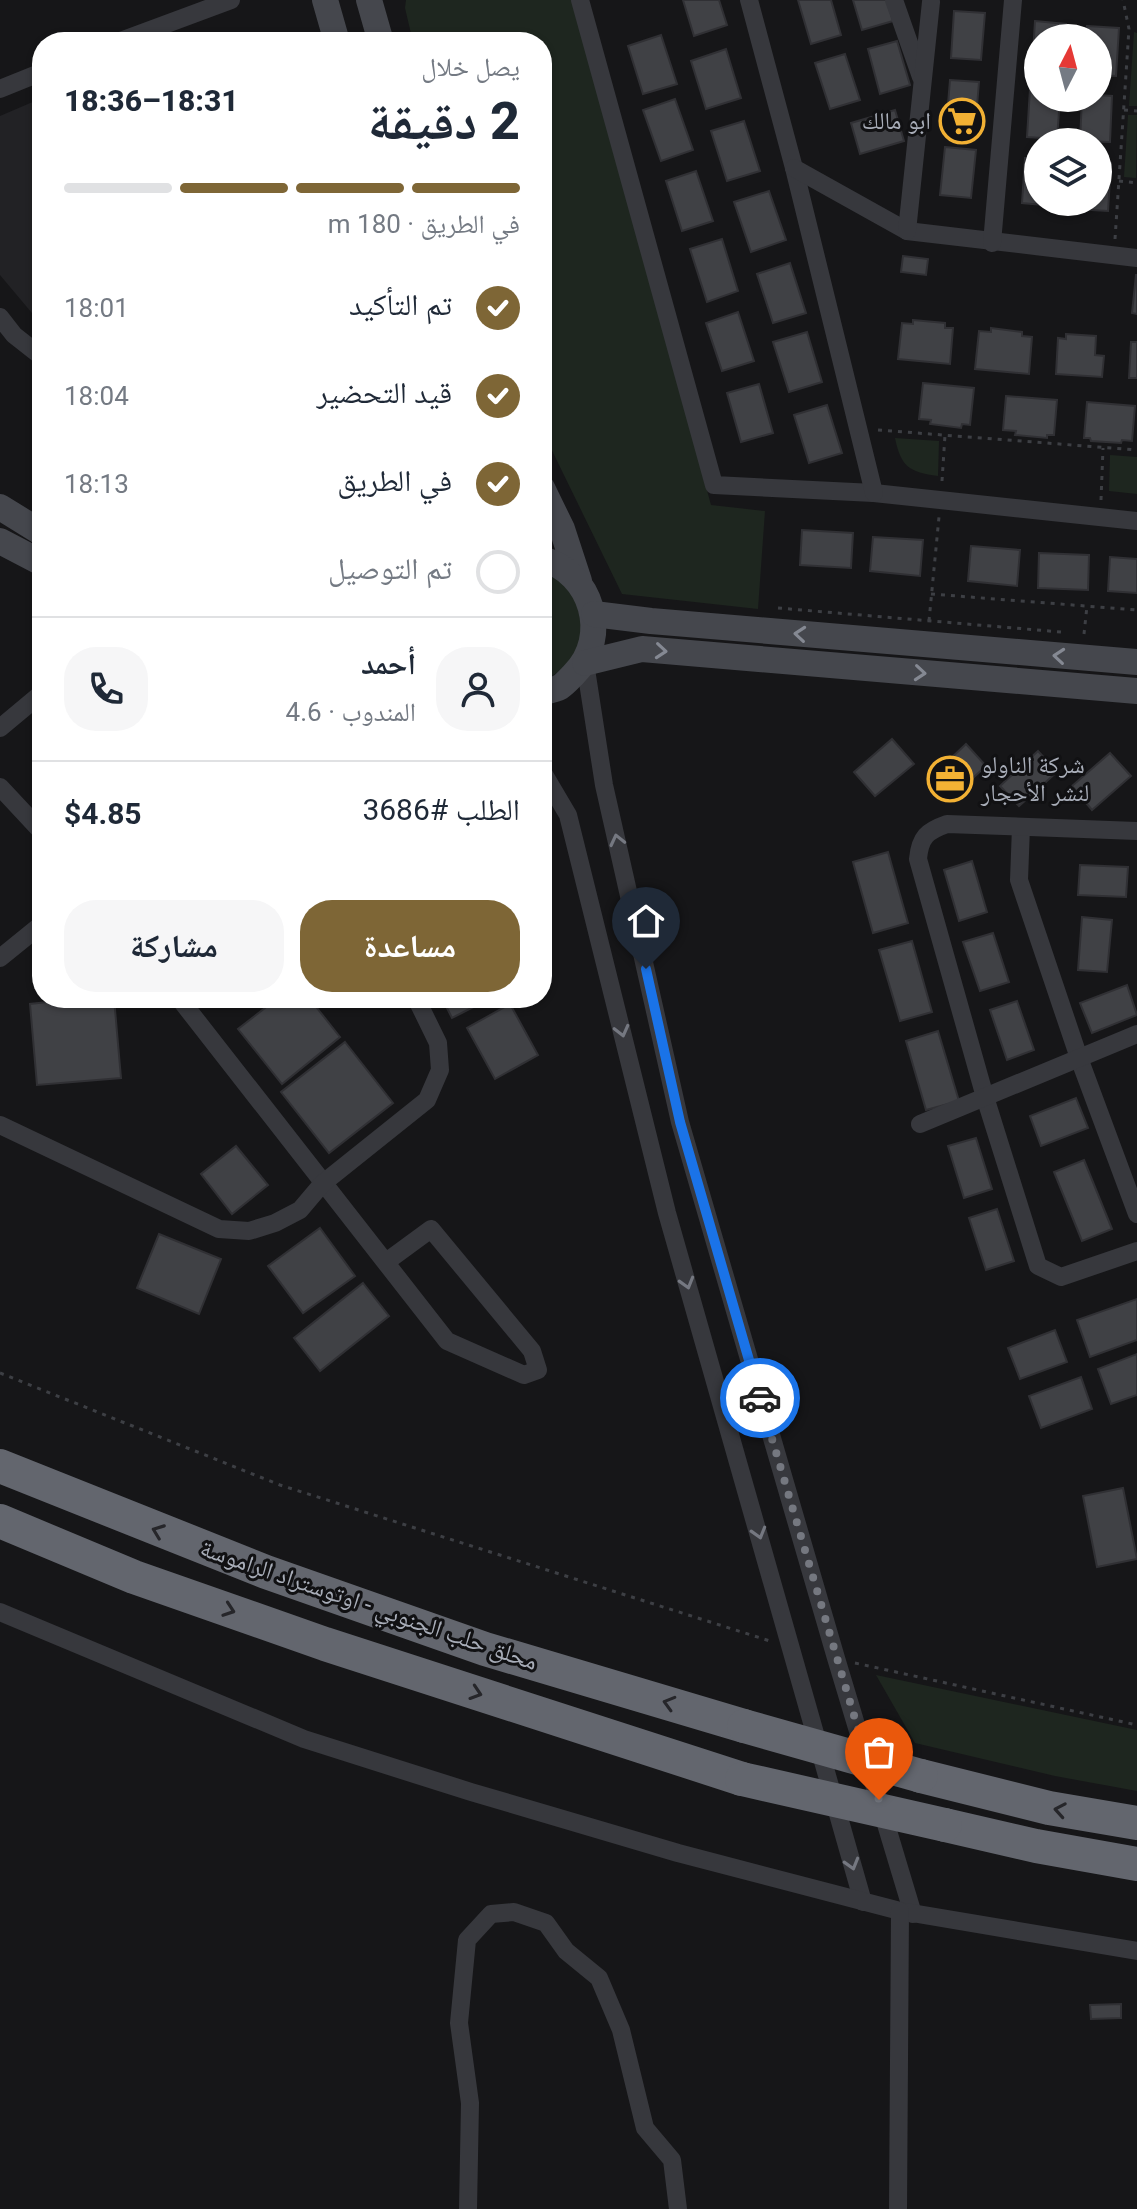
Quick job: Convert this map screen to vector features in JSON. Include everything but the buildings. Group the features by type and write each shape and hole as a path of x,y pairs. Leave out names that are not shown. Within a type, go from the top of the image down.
{"highway":[{"name":"محلق حلب الجنوبي - اوتوستراد الراموسة","path":"0,1466 266,1572 485,1649 921,1776 1049,1808 1137,1823"},
{"name":"محلق حلب الجنوبي - اوتوستراد الراموسة","path":"0,1521 134,1577 325,1644 742,1779 1036,1846 1137,1864"}],"street":[{"path":"169,32 231,0"},
{"path":"325,0 334,32"},
{"path":"369,0 378,32"},
{"path":"580,0 714,485 874,493 1137,521"},
{"path":"749,0 874,493"},
{"path":"894,0 922,81"},
{"path":"992,243 1013,0"},
{"path":"907,231 931,2"},
{"path":"0,89 32,76"},
{"path":"794,168 907,231 1137,258"},
{"path":"0,317 14,335 32,349"},
{"path":"0,507 32,527"},
{"path":"552,508 594,614 594,639 585,663 560,687 552,689"},
{"path":"0,541 32,558"},
{"path":"552,561 579,581"},
{"path":"594,614 1137,662"},
{"path":"585,663 642,649 1137,691"},
{"path":"585,663 604,785 680,1122 836,1658 906,1913 898,2209"},
{"path":"0,728 32,701"},
{"path":"0,787 32,821"},
{"path":"552,788 568,815 667,1213 863,1902"},
{"path":"1137,831 947,824 930,830 919,841 918,859 985,1097 1038,1266 1061,1277 1137,1251"},
{"path":"1021,827 1019,880 1079,1058 1137,1214"},
{"path":"0,958 32,932"},
{"path":"187,1008 447,1341 524,1375 538,1370 532,1351 431,1229 386,1262"},
{"path":"0,1125 219,1229 249,1231 275,1223 300,1210 322,1184 427,1100 440,1070 438,1043 421,1008"},
{"path":"920,1124 1137,1034"},
{"path":"0,1612 304,1739 471,1792 678,1853 906,1913 1137,1951"},
{"path":"468,2209 470,2103 459,2023 467,1940 491,1914 514,1912 546,1923 566,1951 599,1978 621,2030 645,2128 672,2160 678,2209"}],"path":[{"path":"1114,255 1129,29 1123,0"},
{"path":"1129,29 1137,27"},
{"path":"1124,110 1137,111"},
{"path":"1119,181 1137,183"},
{"path":"859,428 1137,450"},
{"path":"929,621 945,435"},
{"path":"1101,517 1103,448"},
{"path":"931,594 1137,610"},
{"path":"1084,634 1087,606"},
{"path":"778,608 1069,633"},
{"path":"0,1373 280,1485 792,1648"},
{"path":"836,1658 1137,1725"}],"shaded area":[{"path":"406,0 574,0 711,505 765,511 758,609 622,594 552,450 552,32 411,32"},
{"path":"1134,32 1137,33 1137,106 1129,106"},
{"path":"32,102 32,313 0,275 0,116"},
{"path":"1128,115 1137,115 1136,178 1124,177"},
{"path":"895,438 939,441 938,476 908,466 900,456"},
{"path":"1110,455 1137,457 1137,494 1109,491"},
{"path":"552,576 564,583 573,595 583,634 568,663 552,675"},
{"path":"876,1675 1137,1730 1137,1791 1055,1776 915,1743"}],"way so far":[{"path":"760,1398 879,1800"}],"place":[{"name":"ابو مالك","path":"962,121"},
{"name":"شركة الناولو لنشر الأحجار","path":"950,779"}],"route":[{"path":"646,969 680,1122 760,1398"}]}
